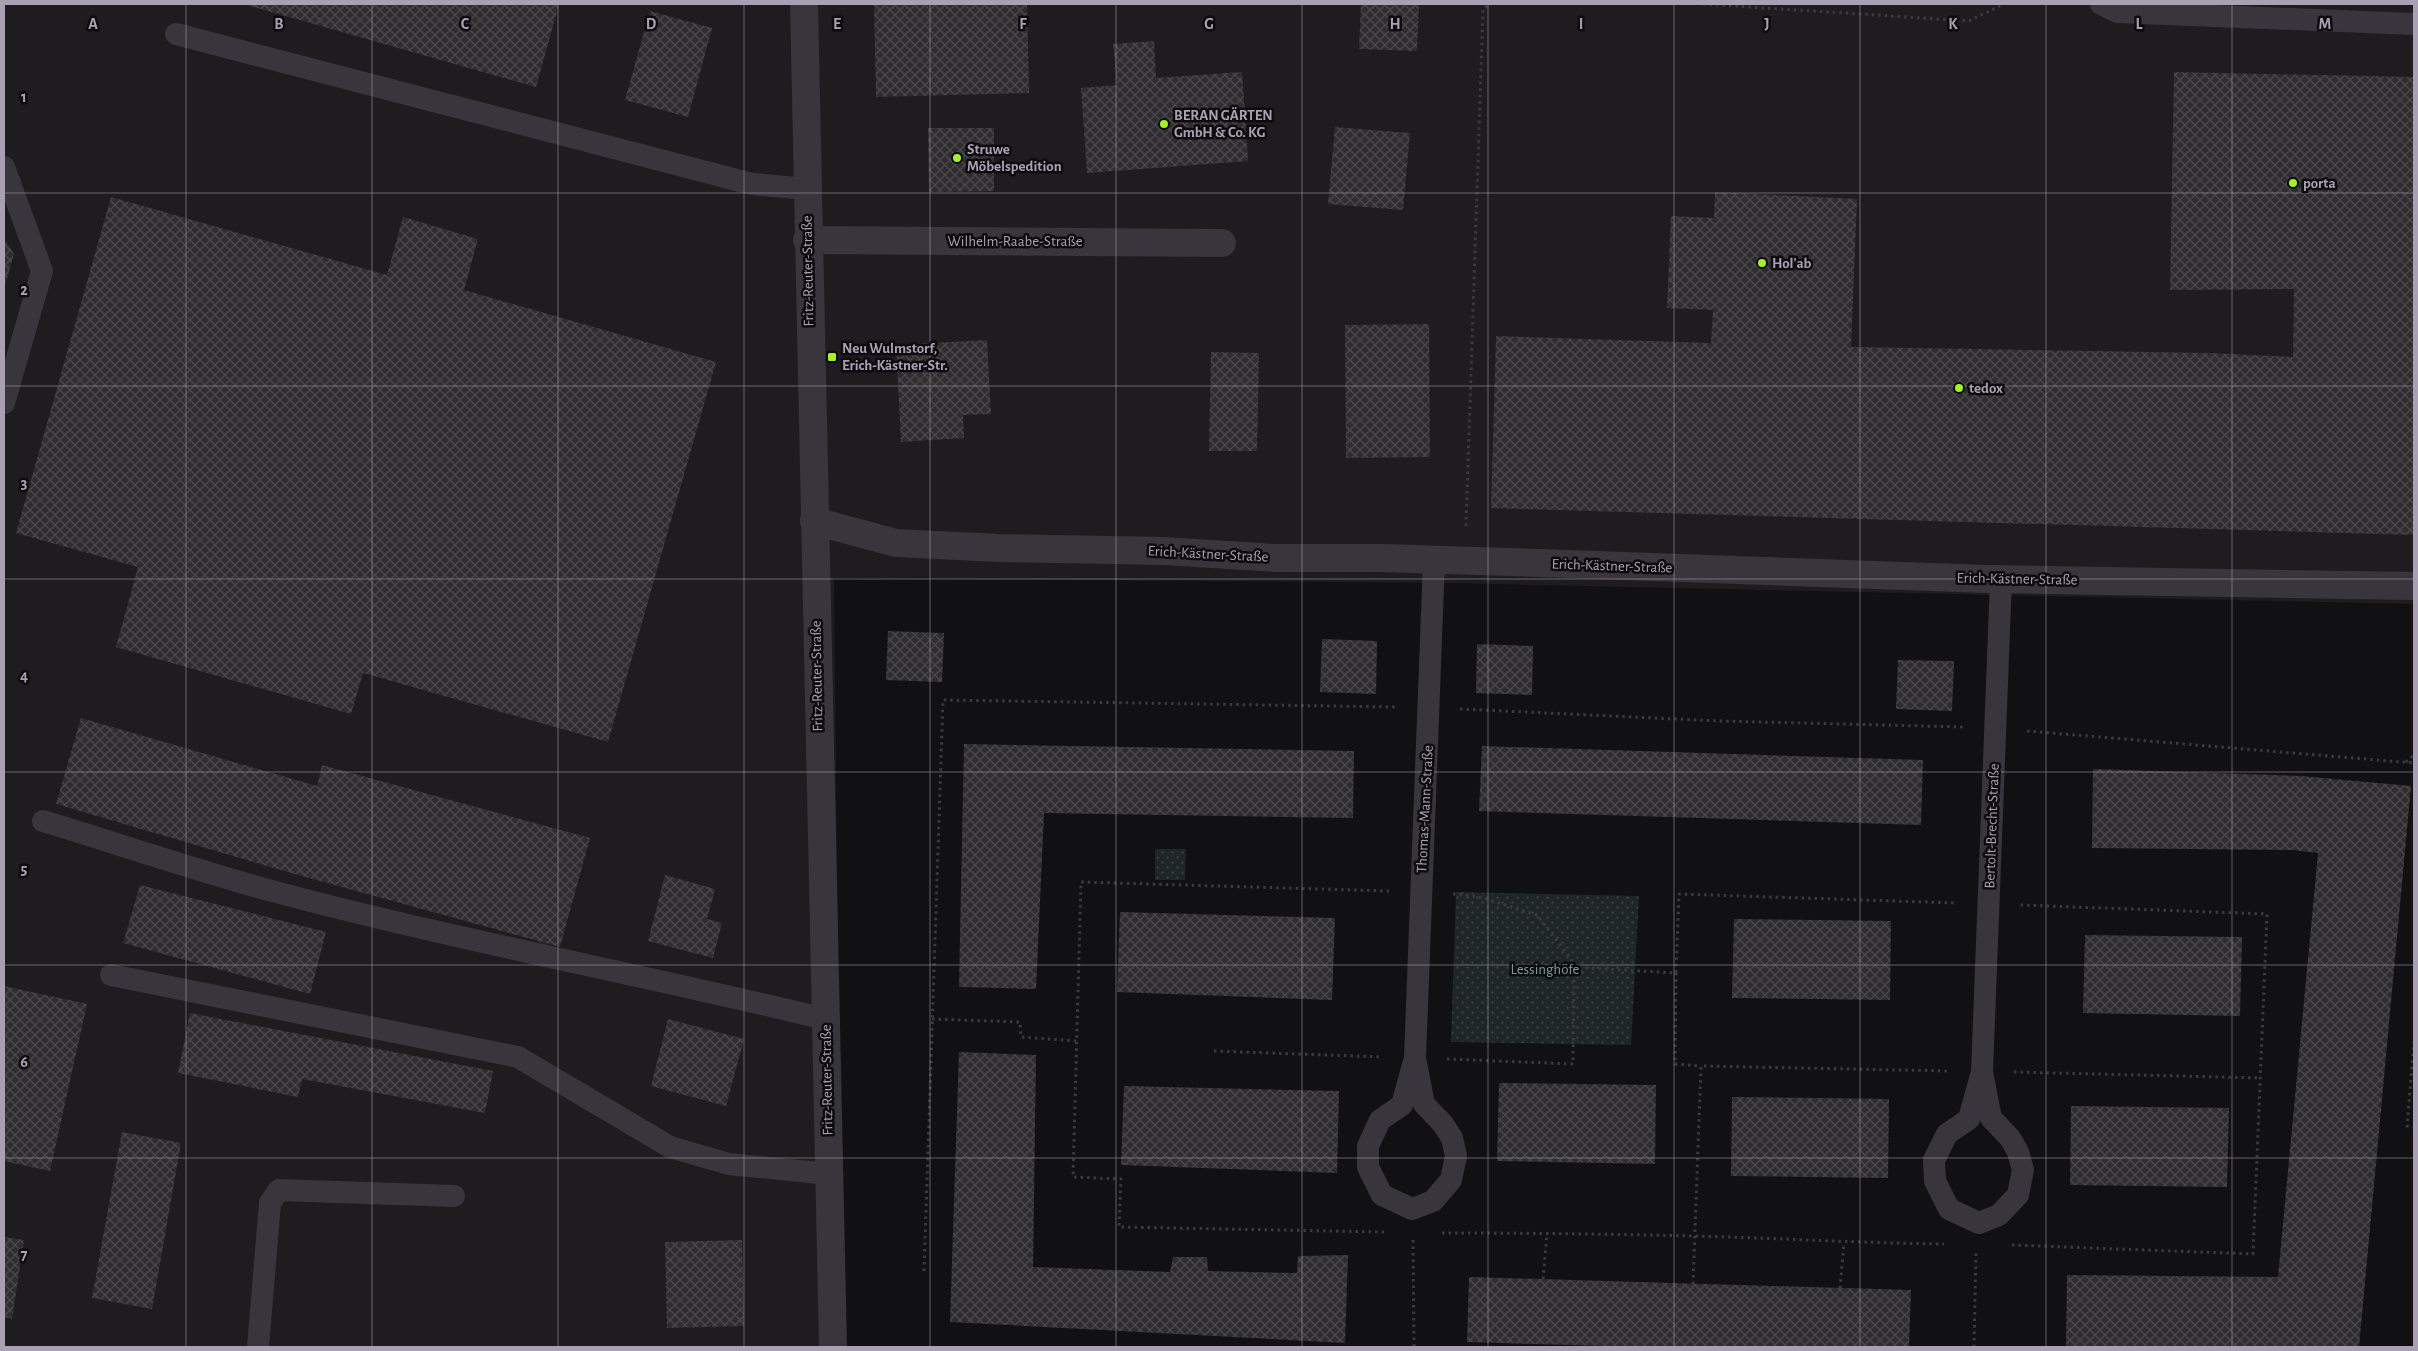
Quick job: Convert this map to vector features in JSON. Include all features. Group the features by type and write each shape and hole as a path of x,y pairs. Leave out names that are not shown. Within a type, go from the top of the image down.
{"street":[{"name":"Fritz-Reuter-Straße","path":"804,4 807,240 833,1347"},
{"name":"Wilhelm-Raabe-Straße","path":"807,240 1222,243"},
{"name":"Erich-Kästner-Straße","path":"814,521 896,543 998,548 1164,551 1275,558 1434,560 2001,579 2414,586"}],"lane":[{"path":"2101,4 2117,12 2414,24"},
{"path":"176,34 752,184 807,189"},
{"path":"4,167 42,271 4,403"},
{"name":"Thomas-Mann-Straße","path":"1415,1058 1424,1104 1443,1124 1452,1138 1456,1156 1451,1180 1432,1201 1412,1209 1382,1195 1368,1167 1368,1146 1380,1120 1402,1105 1415,1058 1430,708 1434,560"},
{"name":"Bertolt-Brecht-Straße","path":"1982,1072 1991,1118 2010,1138 2018,1152 2023,1170 2018,1195 1999,1215 1979,1223 1949,1209 1935,1181 1934,1160 1947,1134 1969,1119 1982,1072 2001,579"},
{"path":"43,821 271,891 502,948 688,986 825,1019"},
{"path":"111,975 518,1057 670,1147 729,1164 829,1174"},
{"path":"258,1347 270,1203 279,1190 454,1196"}],"path":[{"path":"1464,561 1483,9 1491,4"},
{"path":"1703,4 1969,20 2004,4"},
{"path":"924,1271 943,700 1430,708 1719,721 1995,728 2414,763"},
{"path":"2406,763 2414,755"},
{"path":"1422,892 1476,896 1537,915 1581,972"},
{"path":"2006,1245 2253,1254 2267,914 1679,894 1675,1064 2260,1078"},
{"path":"1214,1051 1573,1064 1574,977 1586,968 1676,973"},
{"path":"932,1019 1020,1022 1021,1037 1076,1041"},
{"path":"2414,1041 2407,1126 2414,1127"},
{"path":"1693,1284 1701,1066"},
{"path":"1413,1233 1414,1347"},
{"path":"1543,1279 1547,1233"},
{"path":"1840,1288 1844,1243"},
{"path":"1974,1347 1976,1244"}],"shaded area":[{"path":"4,4 2414,4 2414,604 1449,583 834,578 842,1347 4,1347"}],"green space":[{"path":"1155,849 1186,849 1185,880 1155,880"},
{"name":"Lessinghöfe","path":"1456,892 1639,896 1631,1045 1451,1042"}],"building":[{"path":"243,4 559,4 536,87"},
{"path":"874,4 1027,4 1029,93 876,97"},
{"path":"1361,4 1419,4 1417,51 1359,49"},
{"path":"650,11 712,28 688,117 625,100"},
{"name":"BERAN GÄRTEN GmbH & Co. KG","path":"1154,41 1156,78 1242,72 1248,161 1087,173 1081,88 1117,85 1113,44"},
{"path":"2174,72 2414,77 2414,535 1491,508 1496,336 1711,343 1713,310 1667,308 1671,216 1714,218 1715,192 1857,199 1851,347 2208,353 2293,357 2294,289 2170,290"},
{"path":"1335,127 1410,133 1403,210 1328,204"},
{"path":"928,128 994,128 994,191 929,192"},
{"path":"111,197 387,275 403,217 478,239 464,290 716,362 608,742 363,673 351,714 116,647 138,567 16,533"},
{"path":"4,239 14,254 4,289"},
{"path":"1429,324 1430,457 1346,458 1345,325"},
{"path":"987,340 991,414 963,415 964,438 901,442 896,345"},
{"path":"1211,352 1259,353 1257,451 1209,451"},
{"path":"888,631 944,633 942,682 886,680"},
{"path":"1322,639 1377,641 1376,694 1320,692"},
{"path":"1477,644 1533,646 1532,695 1476,693"},
{"path":"1898,660 1954,661 1952,711 1896,709"},
{"path":"81,718 317,786 322,765 590,838 560,947 291,873 56,804"},
{"path":"964,744 1354,751 1353,818 1044,813 1036,989 959,987"},
{"path":"1482,746 1923,760 1921,825 1479,811"},
{"path":"2093,769 2301,776 2411,786 2359,1347 2066,1347 2067,1275 2278,1277 2318,853 2293,850 2092,848"},
{"path":"665,875 715,889 707,919 722,923 713,958 648,941"},
{"path":"140,885 326,932 310,994 123,943"},
{"path":"1120,912 1335,918 1332,1000 1117,992"},
{"path":"1734,919 1891,921 1890,1000 1732,998"},
{"path":"2085,935 2242,937 2240,1016 2083,1013"},
{"path":"4,986 87,1004 50,1171 4,1161"},
{"path":"190,1013 493,1071 485,1113 302,1079 298,1097 178,1073"},
{"path":"668,1019 744,1039 726,1106 651,1086"},
{"path":"959,1052 1036,1055 1033,1267 1170,1272 1173,1257 1207,1257 1208,1271 1297,1273 1298,1256 1348,1255 1345,1343 950,1322"},
{"path":"1499,1083 1656,1085 1655,1164 1497,1161"},
{"path":"1124,1086 1339,1091 1337,1173 1121,1165"},
{"path":"1732,1097 1889,1099 1888,1178 1731,1176"},
{"path":"2071,1106 2229,1108 2227,1187 2070,1185"},
{"path":"122,1132 181,1143 152,1309 92,1298"},
{"path":"4,1237 24,1240 12,1319 4,1317"},
{"path":"742,1240 744,1326 667,1328 665,1242"},
{"path":"1469,1277 1911,1290 1909,1347 1639,1347 1467,1342"}],"place":[{"name":"BERAN GÄRTEN GmbH & Co. KG","path":"1164,124"},
{"name":"Struwe Möbelspedition","path":"957,158"},
{"name":"porta","path":"2293,183"},
{"name":"Hol'ab","path":"1762,263"},
{"name":"Neu Wulmstorf, Erich-Kästner-Str.","path":"832,357"},
{"name":"tedox","path":"1959,388"}]}
